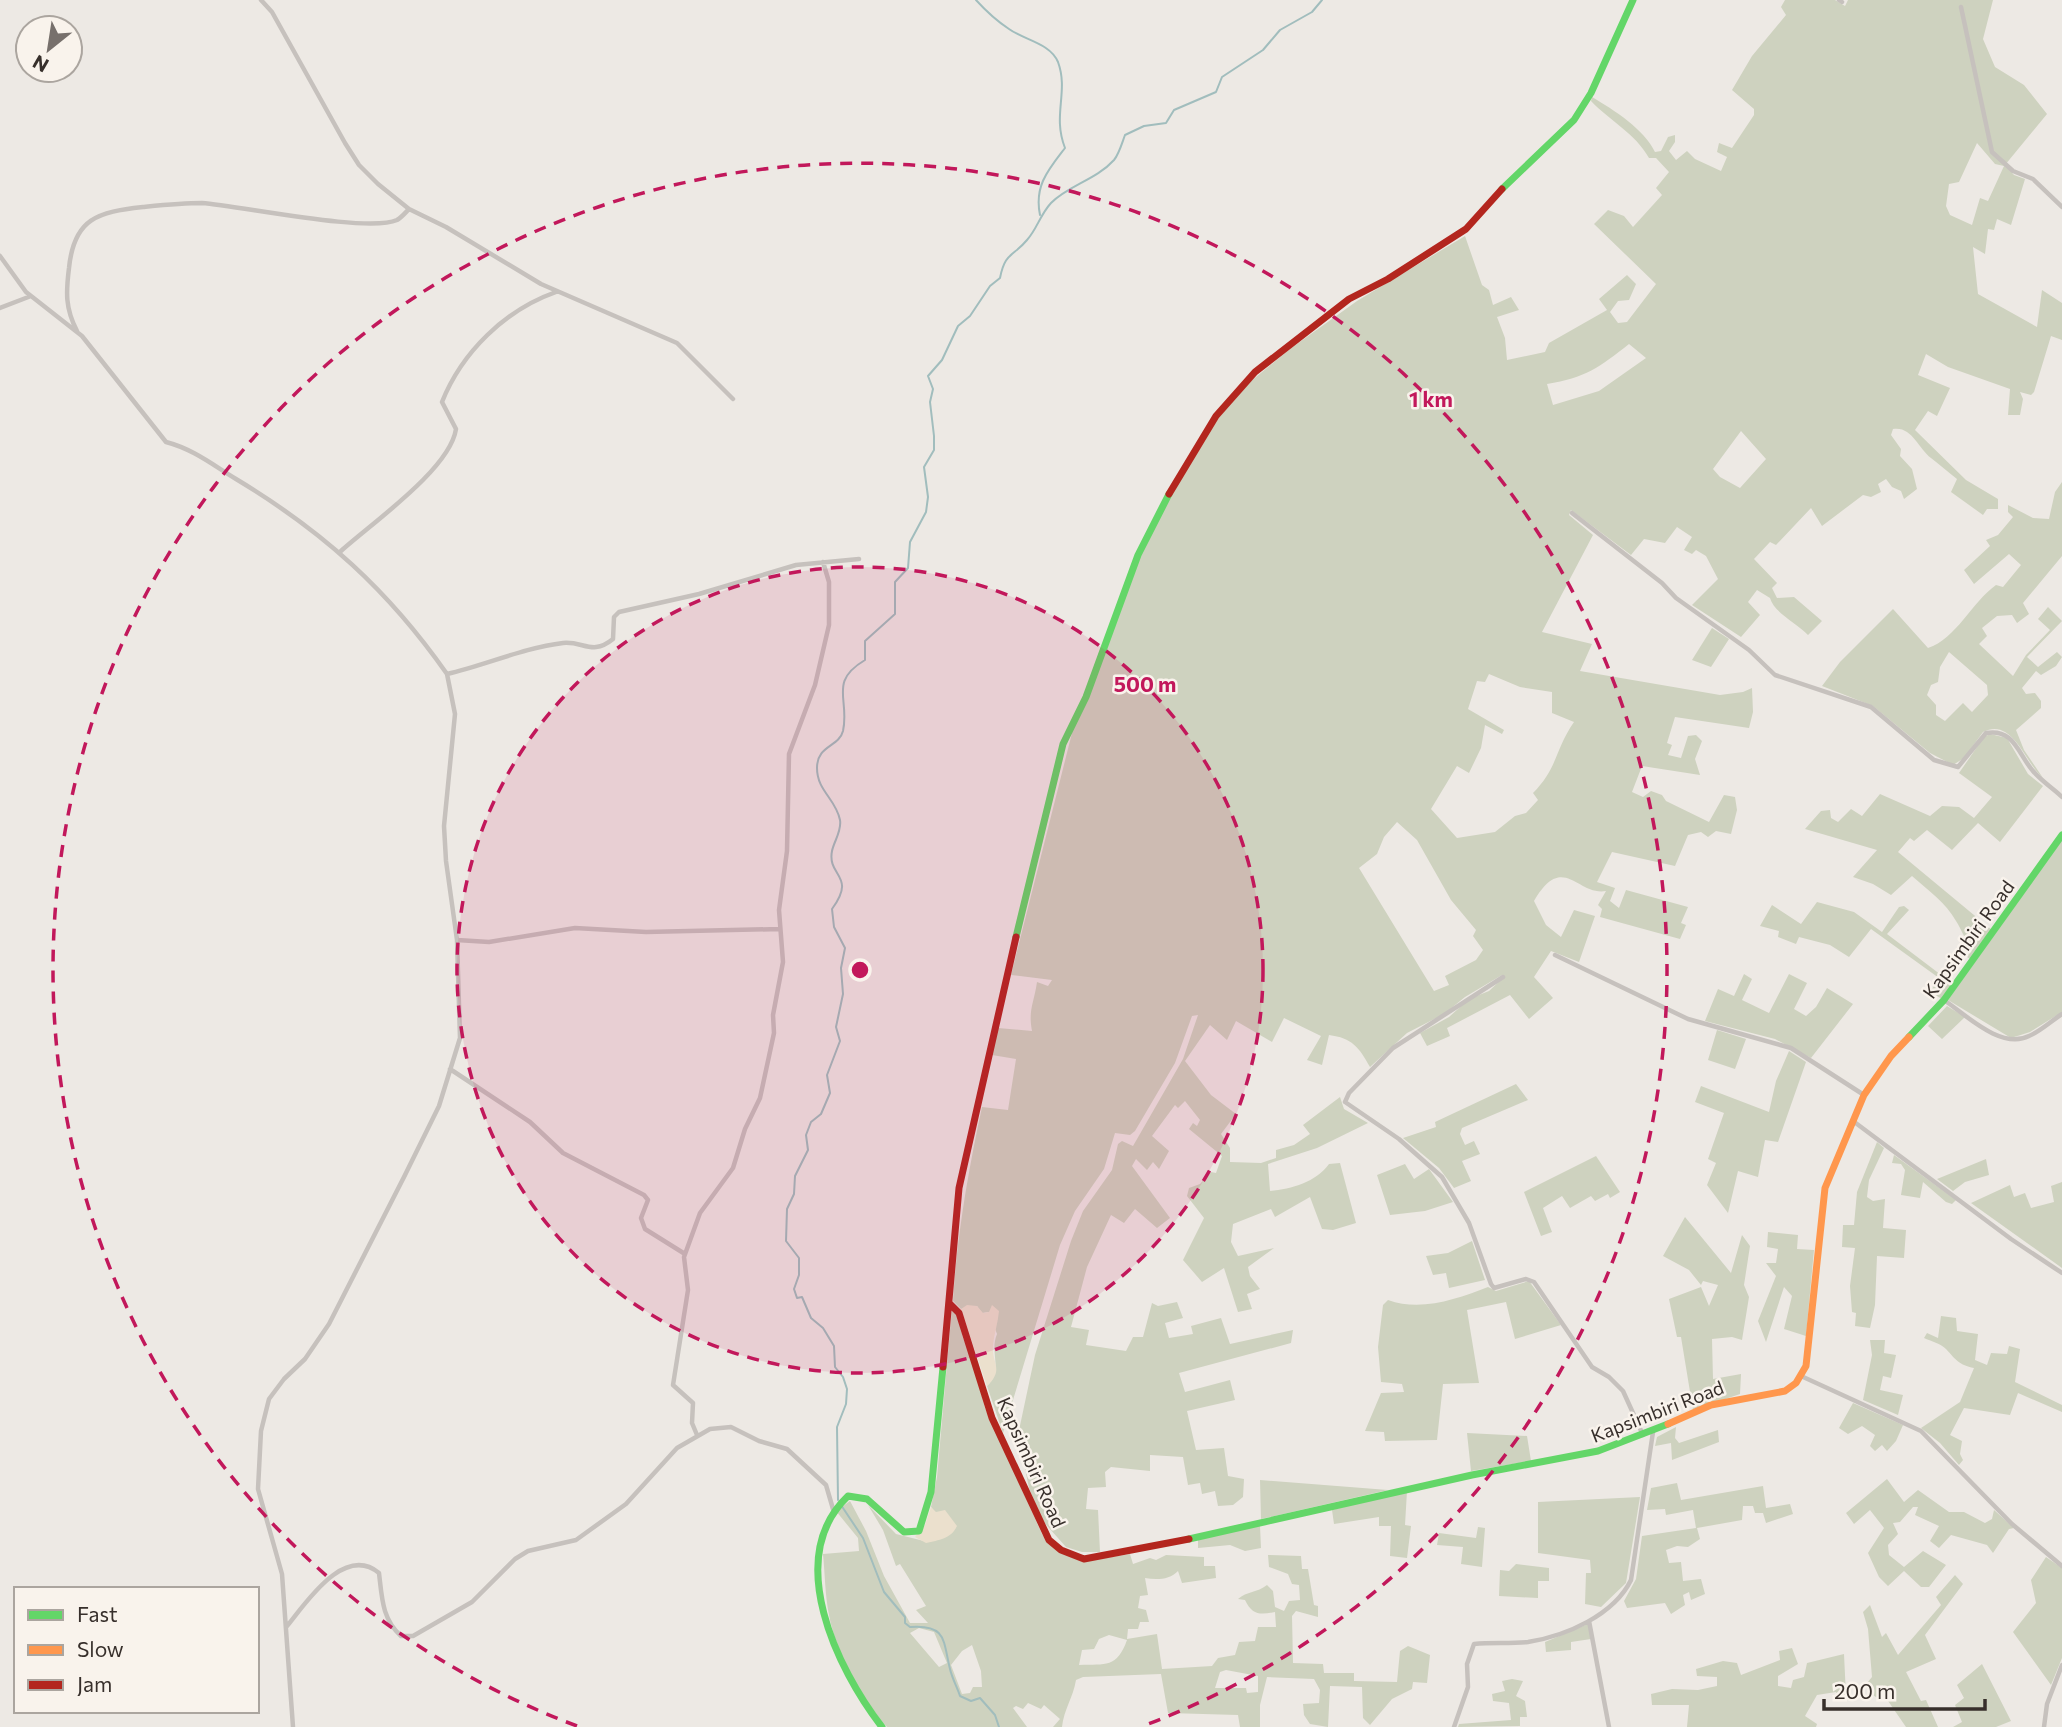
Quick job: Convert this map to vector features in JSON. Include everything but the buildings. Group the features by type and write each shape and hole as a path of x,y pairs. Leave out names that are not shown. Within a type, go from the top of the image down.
{"street":[{"path":"261,0 272,12 359,164 409,209 446,227 556,292 677,343 733,399"},
{"path":"880,1726 838,1655 827,1626 819,1544 823,1528 837,1505 848,1496 867,1499 904,1532 915,1533 922,1526 935,1459 954,1222 973,1120 1063,744 1086,697 1118,605 1158,513 1216,416 1255,372 1349,299 1388,279 1458,236 1574,120 1591,93 1633,0"},
{"path":"1961,7 1992,152 2013,171 2033,179 2062,207"},
{"path":"77,331 65,297 71,248 77,234 98,214 168,204 202,203 376,222 396,220 409,209"},
{"path":"0,256 17,283 43,308 77,331 166,442 188,448 270,499 341,551 406,619 447,674 455,714 444,826 457,940 460,1038 439,1106 330,1324 305,1359 276,1388 265,1412 258,1462 258,1489 282,1574 293,1727"},
{"path":"341,551 423,481 446,456 456,429 443,406 443,399 474,349 512,315 556,292"},
{"path":"0,308 31,296"},
{"path":"1572,513 1662,583 1676,598 1749,650 1776,675 1871,707 1924,752 1949,767 1958,767 1964,762 1986,733 2003,733 2012,739 2032,771 2062,797"},
{"path":"447,674 543,647 574,642 588,648 598,647 613,639 614,617 619,612 699,594 789,567 859,559"},
{"path":"697,1435 692,1423 694,1404 673,1385 688,1290 685,1254 700,1213 733,1168 745,1129 760,1098 774,1033 773,1015 783,962 779,929 787,851 789,754 815,685 829,625 829,582 822,562"},
{"name":"Kapsimbiri Road","path":"949,1303 960,1313 992,1419 1041,1526 1054,1545 1077,1558 1140,1550 1448,1480 1580,1456 1643,1435 1723,1401 1785,1391 1801,1376 1809,1347 1814,1268 1825,1188 1864,1095 1891,1056 1944,1000 2062,835"},
{"path":"457,940 489,942 575,928 646,932 779,929"},
{"path":"1555,956 1688,1019 1791,1048 1864,1095"},
{"path":"1503,977 1393,1048 1349,1093 1345,1102 1399,1139 1442,1177 1469,1223 1494,1288 1526,1279 1535,1282 1591,1367 1609,1377 1623,1391 1643,1435"},
{"path":"1944,1000 1996,1034 2014,1040 2030,1036 2062,1014"},
{"path":"449,1069 530,1122 563,1153 644,1195 648,1200 641,1218 645,1229 685,1254"},
{"path":"1853,1120 2011,1239 2062,1273"},
{"path":"1801,1376 1921,1431 2012,1524 2062,1566"},
{"path":"285,1627 327,1580 346,1569 367,1567 379,1573 384,1611 389,1623 401,1636 413,1636 472,1602 521,1555 576,1540 615,1513 677,1448 697,1435 731,1427 759,1441 787,1449 826,1485 837,1505"},
{"path":"1454,1727 1468,1687 1467,1664 1474,1644 1543,1639 1589,1620 1621,1595 1632,1580 1653,1431"},
{"path":"1589,1620 1609,1727"},
{"path":"2045,1727 2047,1704 2062,1665"}],"green space":[{"path":"1785,0 1835,0 1845,6 1848,0 1993,0 1983,39 1995,67 2024,85 2047,114 2005,165 2014,175 2025,179 2011,225 1997,219 1994,230 1988,229 1985,254 1973,247 1978,294 2037,327 2042,290 2062,303 2062,340 2051,336 2034,392 2031,395 2020,392 2023,399 2020,415 2008,415 2010,389 1948,367 1926,354 1918,375 1950,388 1937,416 1928,411 1915,430 1966,480 1998,499 1998,509 1987,509 1983,515 1951,492 1957,479 1926,454 1910,434 1893,429 1891,435 1901,449 1900,456 1912,469 1917,489 1904,499 1901,491 1892,487 1886,479 1878,484 1881,492 1871,497 1863,495 1822,526 1811,508 1776,545 1770,542 1754,559 1777,583 1772,588 1777,598 1794,597 1822,621 1808,635 1781,613 1770,598 1757,590 1748,602 1760,615 1741,637 1692,605 1718,579 1706,556 1696,550 1692,554 1684,550 1692,537 1677,527 1665,543 1644,539 1631,555 1571,510 1569,515 1593,535 1542,632 1592,644 1580,671 1720,695 1752,688 1753,712 1749,728 1675,717 1667,743 1672,745 1668,755 1681,758 1688,736 1696,735 1702,741 1695,759 1700,775 1642,766 1632,792 1643,797 1651,791 1662,795 1666,801 1709,822 1724,795 1735,797 1737,810 1731,834 1716,831 1708,837 1701,832 1688,835 1675,866 1612,852 1597,882 1615,888 1610,901 1619,908 1626,890 1688,907 1681,923 1686,925 1680,939 1600,917 1602,909 1598,905 1606,891 1596,891 1562,877 1553,879 1544,886 1534,901 1546,925 1561,937 1574,910 1595,916 1579,962 1551,951 1534,977 1553,998 1529,1019 1510,995 1447,1028 1450,1036 1427,1046 1420,1033 1449,1017 1469,999 1489,991 1504,977 1502,975 1465,997 1444,1014 1407,1033 1370,1067 1354,1045 1344,1038 1329,1035 1322,1065 1307,1060 1321,1036 1284,1018 1272,1042 1236,1021 1227,1040 1210,1025 1185,1061 1211,1095 1236,1114 1221,1134 1230,1148 1230,1162 1261,1163 1276,1158 1276,1150 1294,1145 1310,1134 1303,1125 1340,1097 1344,1109 1368,1123 1317,1148 1268,1164 1270,1191 1303,1184 1317,1176 1329,1164 1340,1163 1356,1223 1333,1230 1322,1229 1310,1197 1275,1217 1271,1209 1233,1224 1231,1242 1238,1256 1274,1248 1248,1267 1250,1276 1260,1289 1247,1294 1252,1309 1238,1312 1224,1268 1202,1282 1183,1260 1204,1218 1187,1196 1189,1188 1200,1184 1211,1172 1216,1173 1222,1156 1189,1129 1193,1123 1197,1126 1200,1120 1185,1101 1178,1108 1175,1105 1152,1136 1169,1151 1159,1169 1153,1162 1147,1170 1136,1159 1132,1166 1170,1218 1157,1228 1135,1209 1124,1223 1111,1215 1087,1267 1071,1327 1089,1330 1086,1345 1126,1351 1133,1337 1143,1337 1152,1303 1158,1306 1177,1302 1183,1318 1165,1323 1169,1338 1193,1334 1191,1326 1221,1318 1230,1344 1293,1330 1291,1343 1179,1373 1185,1392 1230,1380 1235,1400 1187,1411 1196,1450 1224,1448 1228,1476 1244,1479 1243,1497 1233,1505 1218,1506 1215,1491 1202,1494 1200,1483 1188,1485 1183,1457 1150,1455 1150,1471 1111,1467 1105,1472 1106,1487 1088,1488 1086,1509 1098,1510 1100,1552 1082,1552 1066,1547 1041,1519 1029,1488 1018,1435 1035,1355 1083,1211 1112,1170 1118,1144 1122,1141 1133,1146 1183,1059 1198,1015 1192,1016 1175,1063 1135,1131 1130,1135 1115,1133 1104,1169 1075,1211 1060,1245 1003,1433 987,1386 995,1374 994,1348 997,1334 989,1312 982,1313 977,1306 961,1309 953,1301 957,1252 982,1107 1008,1110 1016,1059 992,1055 998,1028 1032,1031 1031,1012 1037,982 1048,986 1052,980 1011,975 1074,725 1105,638 1159,512 1203,437 1244,387 1290,349 1357,301 1465,236 1482,285 1489,290 1493,305 1511,297 1519,310 1497,317 1505,338 1507,360 1545,352 1549,343 1607,310 1599,299 1627,275 1636,284 1629,300 1618,301 1610,312 1618,323 1627,322 1656,284 1594,224 1608,210 1624,216 1633,227 1662,195 1656,188 1669,172 1656,158 1649,158 1630,134 1591,101 1592,97 1636,128 1655,152 1661,151 1668,137 1675,135 1675,142 1669,151 1676,160 1687,151 1695,159 1721,171 1727,157 1717,152 1719,143 1732,148 1754,115 1754,109 1732,90 1752,56 1786,15 1781,7","holes":["1977,143 1995,164 2004,166 1988,201 1980,198 1972,225 1950,215 1946,206 1949,184 1959,182","1629,344 1646,358 1599,391 1553,405 1547,384 1582,375","1741,431 1766,459 1740,488 1720,477 1713,469","1489,674 1520,687 1552,692 1552,713 1574,722 1552,767 1533,793 1538,800 1526,813 1515,816 1495,832 1457,838 1431,809 1457,766 1469,773 1481,748 1485,725 1502,734 1504,730 1468,709 1477,681 1485,682","1397,822 1417,840 1451,900 1476,930 1473,936 1483,950 1476,960 1445,976 1449,985 1434,991 1359,868 1377,854 1384,837"]},
{"path":"2062,482 2062,556 2023,603 2029,614 2017,623 2012,615 1997,616 1982,628 1987,636 1979,644 2013,676 2026,655 2050,630 2038,619 2048,607 2062,621 2027,657 2038,667 2057,652 2062,657 2056,666 2041,675 2036,671 2022,688 2026,694 2035,693 2041,701 2041,708 2016,730 2024,750 2043,778 2018,744 2002,731 1993,729 1983,732 1964,758 1953,765 1930,753 1873,706 1822,686 1840,662 1893,609 1928,648 1947,637 1987,592 1996,585 2003,587 2021,565 2009,554 1974,584 1964,570 1990,546 1986,540 1998,535 2013,517 2008,512 2008,505 2033,518 2049,519 2055,492","holes":["1949,652 1987,685 1988,695 1972,712 1963,703 1945,721 1936,715 1936,705 1927,695 1931,685 1938,682 1940,667"]},
{"path":"1712,628 1729,639 1711,667 1692,660"},
{"path":"1990,734 2007,738 2028,774 2043,786 2000,842 1978,823 1952,850 1927,830 1914,841 1910,838 1898,852 1992,930 1970,959 1964,955 1971,945 1952,914 1912,876 1891,895 1873,884 1853,877 1877,850 1805,829 1821,811 1830,810 1831,818 1838,822 1851,809 1862,816 1880,794 1930,816 1942,806 1959,807 1974,818 1992,797 1959,773 1984,737"},
{"path":"2062,840 2062,1012 2030,1032 2011,1038 1948,1000"},
{"path":"1817,902 1854,912 1882,932 1899,907 1904,906 1909,910 1887,934 1953,984 1942,999 1930,992 1939,978 1871,929 1849,957 1830,945 1799,937 1796,944 1778,937 1779,931 1760,926 1772,905 1801,924"},
{"path":"1744,974 1752,979 1742,1000 1769,1013 1789,974 1807,983 1794,1009 1806,1016 1816,1007 1827,988 1853,1004 1811,1058 1775,1039 1705,1021 1718,989 1734,996"},
{"path":"1947,1006 1965,1017 1942,1039 1928,1026"},
{"path":"1717,1030 1746,1039 1735,1069 1708,1060"},
{"path":"1789,1051 1806,1062 1778,1142 1765,1140 1758,1177 1738,1171 1728,1213 1707,1185 1716,1163 1708,1159 1724,1113 1695,1102 1701,1086 1769,1112 1776,1081"},
{"path":"1516,1084 1528,1100 1462,1128 1460,1134 1465,1145 1474,1141 1480,1154 1462,1161 1471,1181 1454,1188 1439,1168 1403,1138 1436,1127 1435,1122"},
{"path":"1877,1142 1884,1148 1869,1180 1867,1197 1873,1201 1885,1199 1883,1228 1906,1230 1904,1258 1877,1256 1875,1305 1870,1328 1855,1326 1856,1313 1852,1312 1850,1286 1855,1248 1842,1247 1843,1225 1854,1225 1857,1192"},
{"path":"1894,1155 1956,1200 1952,1204 1946,1202 1923,1182 1920,1198 1901,1195 1905,1170 1901,1164 1892,1163"},
{"path":"1596,1156 1620,1192 1610,1198 1608,1194 1595,1201 1591,1196 1570,1208 1562,1196 1543,1208 1552,1232 1541,1236 1524,1192"},
{"path":"1986,1159 1989,1175 1965,1182 1953,1191 1937,1179"},
{"path":"1405,1164 1414,1179 1429,1169 1453,1202 1425,1211 1390,1215 1377,1175"},
{"path":"2062,1182 2062,1268 1971,1203 2010,1185 2014,1197 2025,1193 2031,1208 2054,1202 2051,1186"},
{"path":"1685,1217 1731,1273 1742,1235 1750,1246 1744,1285 1749,1297 1742,1340 1732,1337 1712,1339 1713,1379 1741,1374 1740,1394 1693,1410 1681,1337 1677,1337 1669,1299 1701,1287 1709,1306 1718,1285 1703,1281 1701,1285 1689,1270 1663,1256"},
{"path":"1768,1232 1798,1235 1797,1249 1814,1250 1806,1336 1784,1329 1792,1296 1784,1287 1766,1342 1758,1321 1776,1276 1766,1263 1776,1263 1778,1249 1767,1247"},
{"path":"1472,1241 1485,1280 1449,1288 1446,1273 1433,1275 1426,1256 1448,1253"},
{"path":"1529,1281 1561,1325 1515,1339 1506,1302 1467,1310 1479,1383 1443,1384 1437,1440 1385,1441 1384,1432 1365,1431 1381,1393 1404,1392 1402,1384 1381,1382 1378,1347 1383,1305 1388,1300 1413,1305 1426,1304 1451,1300 1488,1287 1496,1291"},
{"path":"952,1308 958,1317 963,1338 972,1357 985,1408 1042,1534 1051,1544 1071,1556 1082,1558 1130,1554 1133,1564 1150,1558 1156,1560 1166,1555 1204,1557 1204,1566 1215,1566 1216,1578 1182,1583 1178,1571 1163,1579 1145,1578 1148,1595 1140,1596 1138,1608 1146,1610 1149,1622 1140,1622 1138,1629 1128,1629 1127,1639 1157,1634 1162,1669 1212,1666 1218,1658 1235,1655 1239,1642 1255,1641 1258,1627 1276,1627 1275,1612 1257,1613 1245,1600 1238,1599 1267,1585 1273,1591 1275,1607 1284,1611 1289,1601 1300,1600 1299,1585 1292,1584 1288,1574 1269,1567 1268,1555 1301,1556 1302,1569 1308,1569 1314,1605 1318,1606 1318,1617 1296,1611 1292,1616 1293,1663 1323,1664 1324,1673 1354,1673 1354,1681 1397,1682 1400,1651 1408,1646 1430,1655 1427,1683 1413,1682 1412,1689 1392,1699 1370,1725 1363,1718 1362,1687 1330,1686 1328,1727 1310,1724 1304,1715 1303,1704 1319,1703 1320,1690 1314,1679 1267,1677 1260,1705 1260,1727 1240,1727 1238,1715 1168,1713 1161,1674 1083,1677 1076,1680 1062,1727 1053,1727 1060,1719 1044,1705 1041,1709 1028,1703 1023,1709 1016,1706 1013,1708 1027,1727 887,1727 860,1689 832,1630 823,1554 859,1551 858,1538 836,1511 850,1501 866,1531 884,1576 910,1623 928,1623 916,1610 926,1606 900,1564 896,1566 883,1530 868,1505 896,1534 924,1541 935,1512 931,1507 937,1477","holes":["919,1628 934,1632 947,1663 939,1667 910,1633","1109,1635 1127,1640 1115,1660 1103,1664 1079,1665 1082,1650 1094,1649 1099,1639","972,1645 981,1671 982,1687 973,1687 970,1693 962,1694 951,1665 962,1651","1226,1670 1258,1676 1258,1692 1247,1693 1246,1688 1215,1688 1220,1672"]},
{"path":"1941,1316 1956,1318 1957,1331 1978,1334 1975,1360 1987,1365 1991,1353 2007,1354 2009,1346 2020,1349 2015,1382 2062,1405 2062,1412 2018,1393 2010,1415 1964,1408 1950,1435 1962,1441 1960,1454 1963,1460 1959,1465 1940,1443 1921,1428 1960,1402 1974,1368 1961,1364 1944,1347 1924,1338 1927,1333 1938,1338"},
{"path":"1870,1340 1885,1340 1884,1353 1896,1355 1891,1378 1883,1376 1880,1390 1903,1395 1898,1415 1863,1400 1872,1355"},
{"path":"1853,1403 1903,1425 1896,1441 1887,1451 1882,1445 1875,1451 1870,1446 1875,1435 1862,1426 1848,1434 1839,1428"},
{"path":"1676,1427 1675,1438 1679,1443 1718,1430 1719,1442 1672,1460 1671,1443 1655,1446 1657,1437"},
{"path":"1467,1433 1527,1436 1531,1461 1471,1471"},
{"path":"1887,1479 1904,1502 1918,1490 1949,1512 1964,1512 1985,1523 1992,1519 1994,1510 2014,1528 2009,1529 1993,1553 1987,1545 1951,1535 1939,1548 1930,1541 1939,1526 1915,1515 1918,1507 1913,1507 1900,1522 1893,1523 1898,1534 1888,1545 1889,1555 1904,1567 1923,1551 1946,1565 1929,1587 1921,1587 1904,1571 1888,1586 1879,1577 1868,1553 1884,1528 1870,1510 1854,1524 1846,1513"},
{"path":"1260,1480 1388,1490 1261,1519"},
{"path":"1677,1483 1681,1500 1763,1486 1766,1508 1790,1504 1793,1514 1766,1523 1763,1513 1755,1513 1753,1506 1743,1506 1742,1520 1697,1528 1700,1539 1688,1547 1677,1546 1666,1550 1669,1563 1681,1562 1683,1581 1701,1579 1705,1594 1691,1600 1689,1592 1683,1595 1685,1605 1671,1614 1665,1603 1627,1608 1624,1601 1636,1579 1642,1536 1696,1528 1693,1510 1666,1515 1665,1509 1647,1510 1651,1488"},
{"path":"1407,1491 1405,1525 1411,1526 1407,1558 1390,1556 1391,1526 1379,1526 1379,1517 1334,1524 1332,1510"},
{"path":"1640,1497 1626,1583 1601,1607 1585,1604 1586,1573 1591,1573 1590,1560 1538,1553 1538,1502"},
{"path":"1260,1526 1261,1548 1245,1551 1230,1545 1198,1548 1198,1537"},
{"path":"1478,1527 1485,1528 1482,1567 1461,1564 1463,1547 1437,1545 1439,1533 1476,1538"},
{"path":"2046,1557 2062,1568 2062,1658 2051,1685 2013,1632 2036,1603 2031,1580"},
{"path":"1516,1564 1549,1568 1549,1581 1538,1581 1538,1598 1499,1596 1500,1570 1509,1571"},
{"path":"1955,1575 1963,1584 1925,1635 1936,1659 1906,1672 1921,1701 1926,1700 1938,1727 1906,1727 1886,1698 1881,1700 1871,1694 1867,1683 1872,1677 1868,1629 1863,1612 1870,1605 1882,1637 1886,1633 1898,1655 1941,1605 1936,1597"},
{"path":"1588,1624 1591,1639 1571,1642 1571,1650 1546,1652 1545,1642"},
{"path":"1792,1648 1798,1664 1778,1676 1778,1686 1791,1688 1793,1680 1804,1677 1807,1663 1844,1654 1846,1696 1838,1697 1836,1692 1817,1695 1805,1716 1817,1724 1816,1727 1687,1727 1689,1705 1652,1705 1651,1694 1672,1689 1698,1690 1717,1686 1717,1677 1697,1676 1696,1669 1723,1661 1737,1663 1741,1675 1780,1660 1779,1651"},
{"path":"1982,1664 2011,1721 1996,1727 1953,1727 1962,1722 1955,1705 1964,1698 1957,1685"},
{"path":"1502,1681 1523,1681 1516,1696 1525,1701 1527,1717 1520,1717 1520,1726 1458,1727 1459,1724 1511,1720 1509,1703 1493,1701 1492,1694 1505,1691"}],"sand":[{"path":"967,1305 977,1306 983,1313 989,1312 992,1305 999,1311 993,1345 996,1370 987,1386 961,1309"},
{"path":"931,1507 936,1512 945,1510 957,1526 948,1536 926,1543 915,1537 925,1525"}],"waterway":[{"path":"976,0 1009,29 1049,50 1058,62 1062,83 1060,125 1065,148 1048,171 1041,187 1040,215"},
{"path":"838,1500 837,1427 846,1404 847,1389 843,1377 835,1367 834,1346 823,1328 811,1318 802,1297 797,1298 794,1289 799,1275 799,1258 786,1241 787,1209 794,1194 795,1176 808,1150 806,1135 811,1122 821,1114 830,1093 827,1075 840,1041 836,1027 843,994 841,968 845,948 834,927 832,909 842,889 832,860 840,820 835,806 820,783 817,768 820,755 843,731 843,692 847,676 865,660 865,641 895,614 895,582 908,568 910,542 926,512 928,497 924,467 934,450 930,402 933,389 928,376 942,360 958,326 970,316 990,286 1000,278 1007,259 1030,236 1051,203 1107,167 1117,155 1125,135 1144,126 1166,123 1174,110 1216,92 1222,77 1263,50 1280,30 1312,12 1322,0"},
{"path":"841,1505 863,1538 884,1592 905,1617 905,1623 910,1627 931,1628 941,1636 960,1696 971,1701 980,1698 995,1715 999,1727"}],"traffic: fast":[{"path":"1502,189 1574,120 1591,93 1633,0"},
{"path":"1016,937 1063,744 1086,697 1138,555 1169,494"},
{"path":"1909,1037 1944,1000 2062,835"},
{"path":"882,1727 865,1703 834,1645 818,1581 820,1550 829,1521 848,1496 867,1499 904,1532 919,1531 931,1492 943,1367"},
{"path":"1189,1539 1472,1475 1598,1451 1668,1424"}],"traffic: slow":[{"path":"1668,1424 1711,1405 1785,1391 1796,1383 1806,1366 1825,1188 1864,1095 1891,1056 1909,1037"}],"traffic: jam":[{"path":"1169,494 1216,416 1255,372 1349,299 1388,279 1466,229 1502,189"},
{"path":"943,1367 959,1188 1016,937"},
{"path":"949,1303 959,1313 992,1418 1049,1540 1061,1550 1084,1559 1189,1539"}]}
